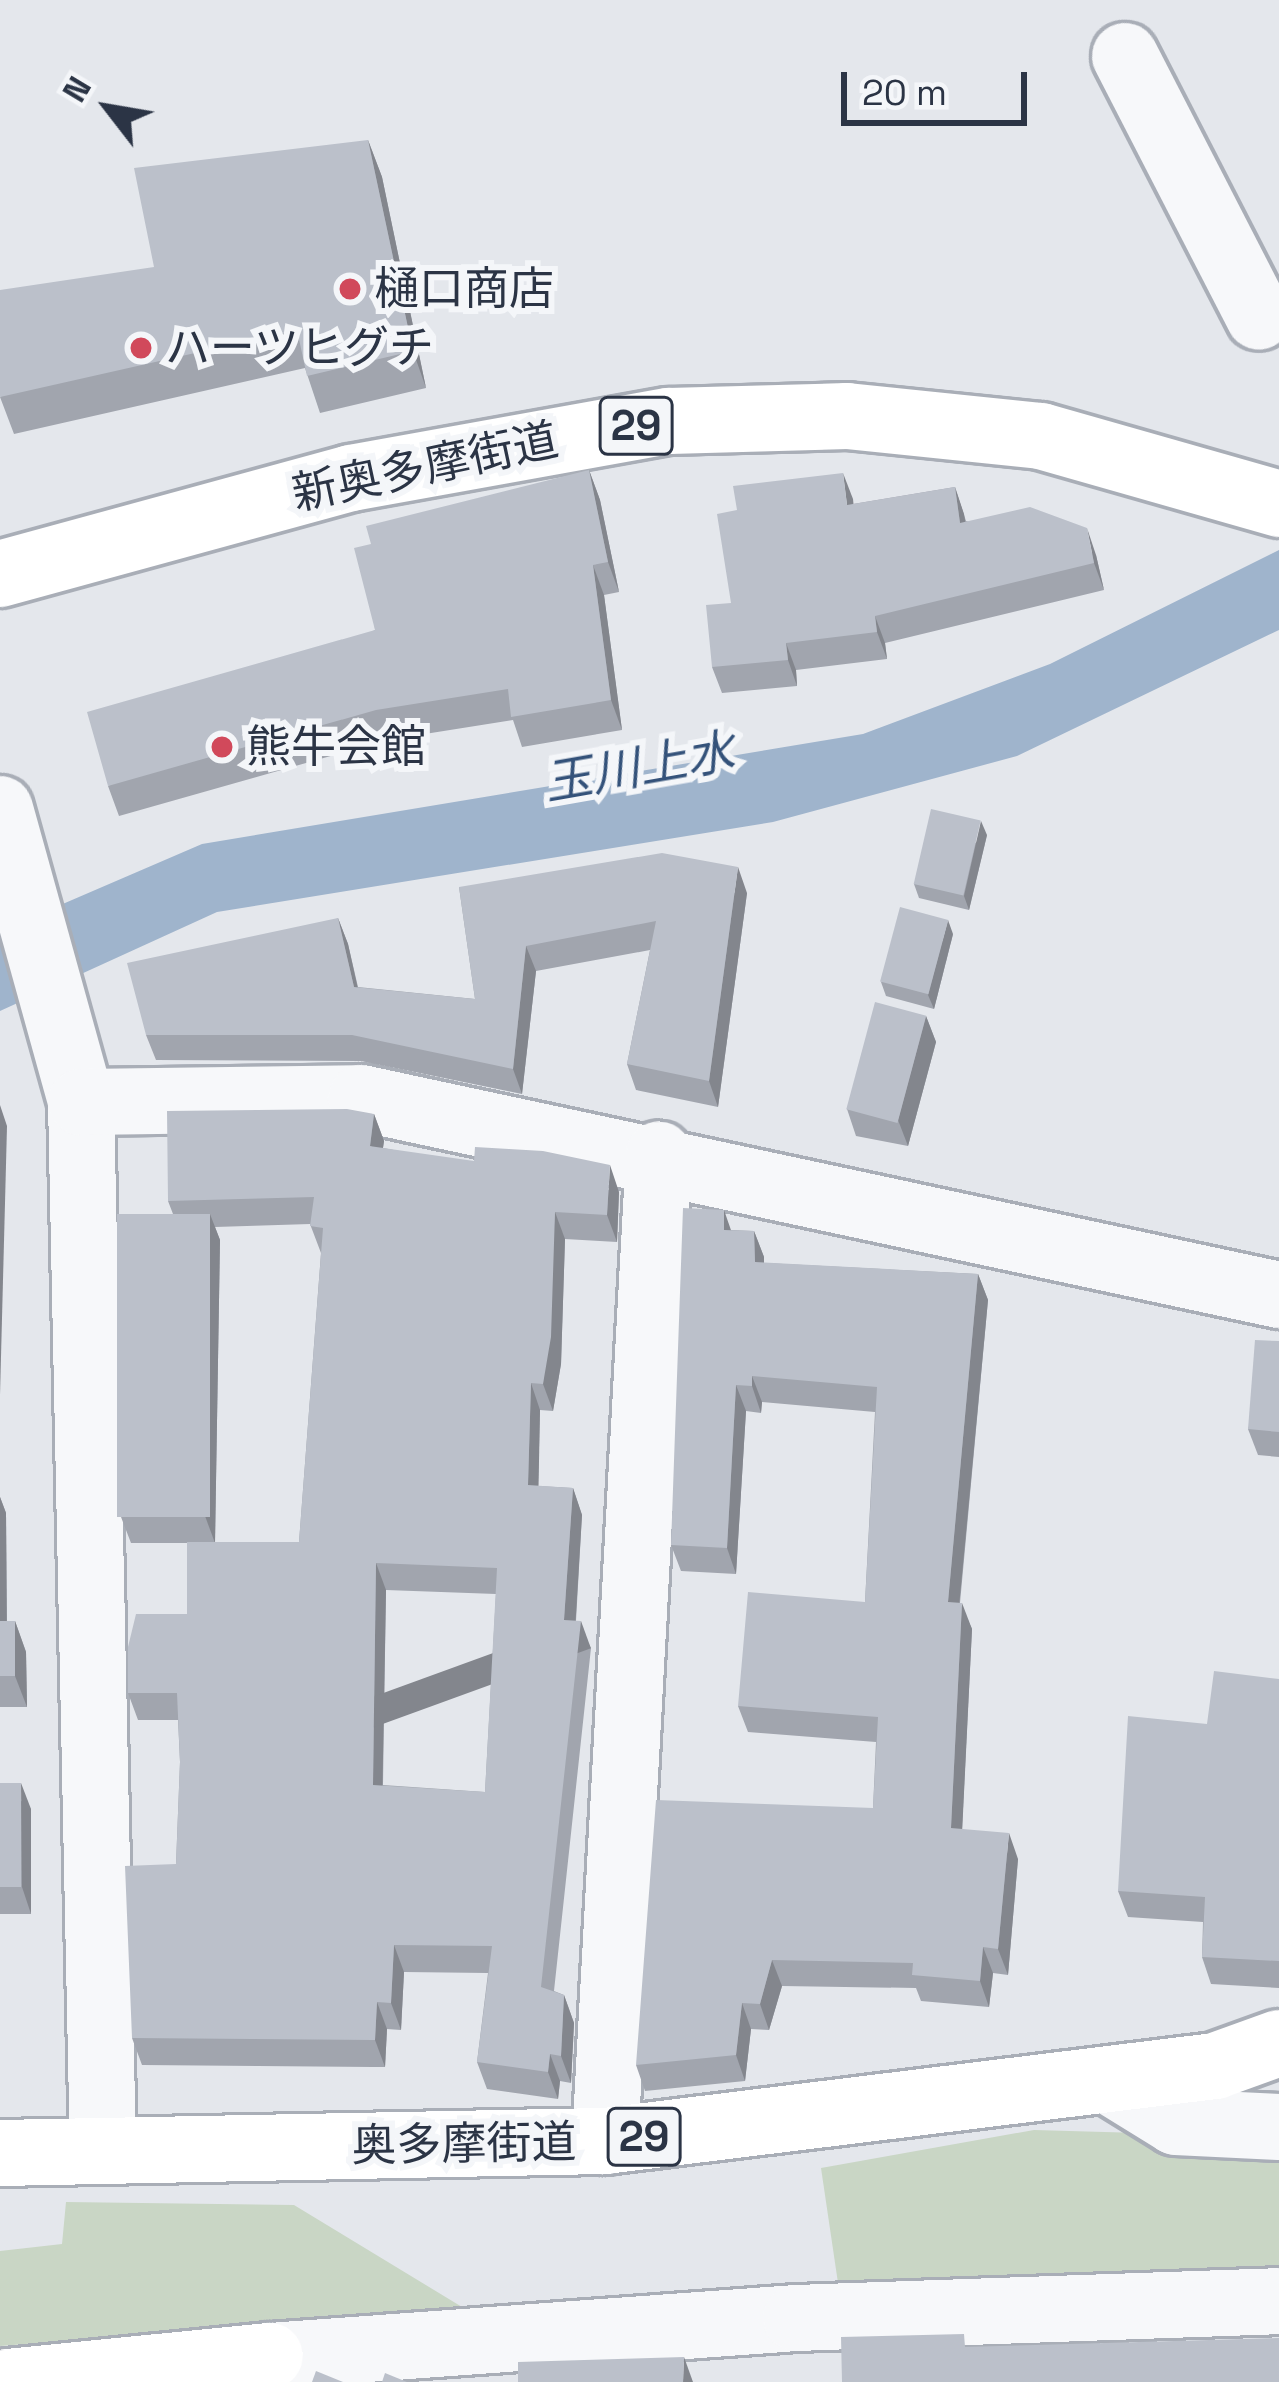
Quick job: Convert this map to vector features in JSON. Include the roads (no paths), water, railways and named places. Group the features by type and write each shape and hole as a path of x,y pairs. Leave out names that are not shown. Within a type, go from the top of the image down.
{"main road":[{"name":"新奥多摩街道","path":"0,574 351,478 669,421 847,416 1041,436 1279,504"},
{"name":"奥多摩街道","path":"0,2153 605,2141 1215,2066 1279,2043"},
{"path":"8,2382 265,2369"}],"street":[{"path":"1125,56 1259,317"},
{"path":"0,809 82,1102 103,2151"},
{"path":"82,1102 361,1098 658,1154 1279,1295"},
{"path":"605,2141 658,1154"},
{"path":"1108,2080 1176,2122 1279,2127"},
{"path":"265,2369 796,2318 1279,2301"}],"water":[{"path":"1279,550 1279,630 1017,756 773,822 217,912 0,1011 0,931 202,844 863,734 1050,664"}],"place":[{"name":"樋口商店","path":"350,289"},
{"name":"ハーツヒグチ","path":"141,348"},
{"name":"熊牛会館","path":"222,747"}],"water label":[{"name":"玉川上水","path":"639,767"}]}
